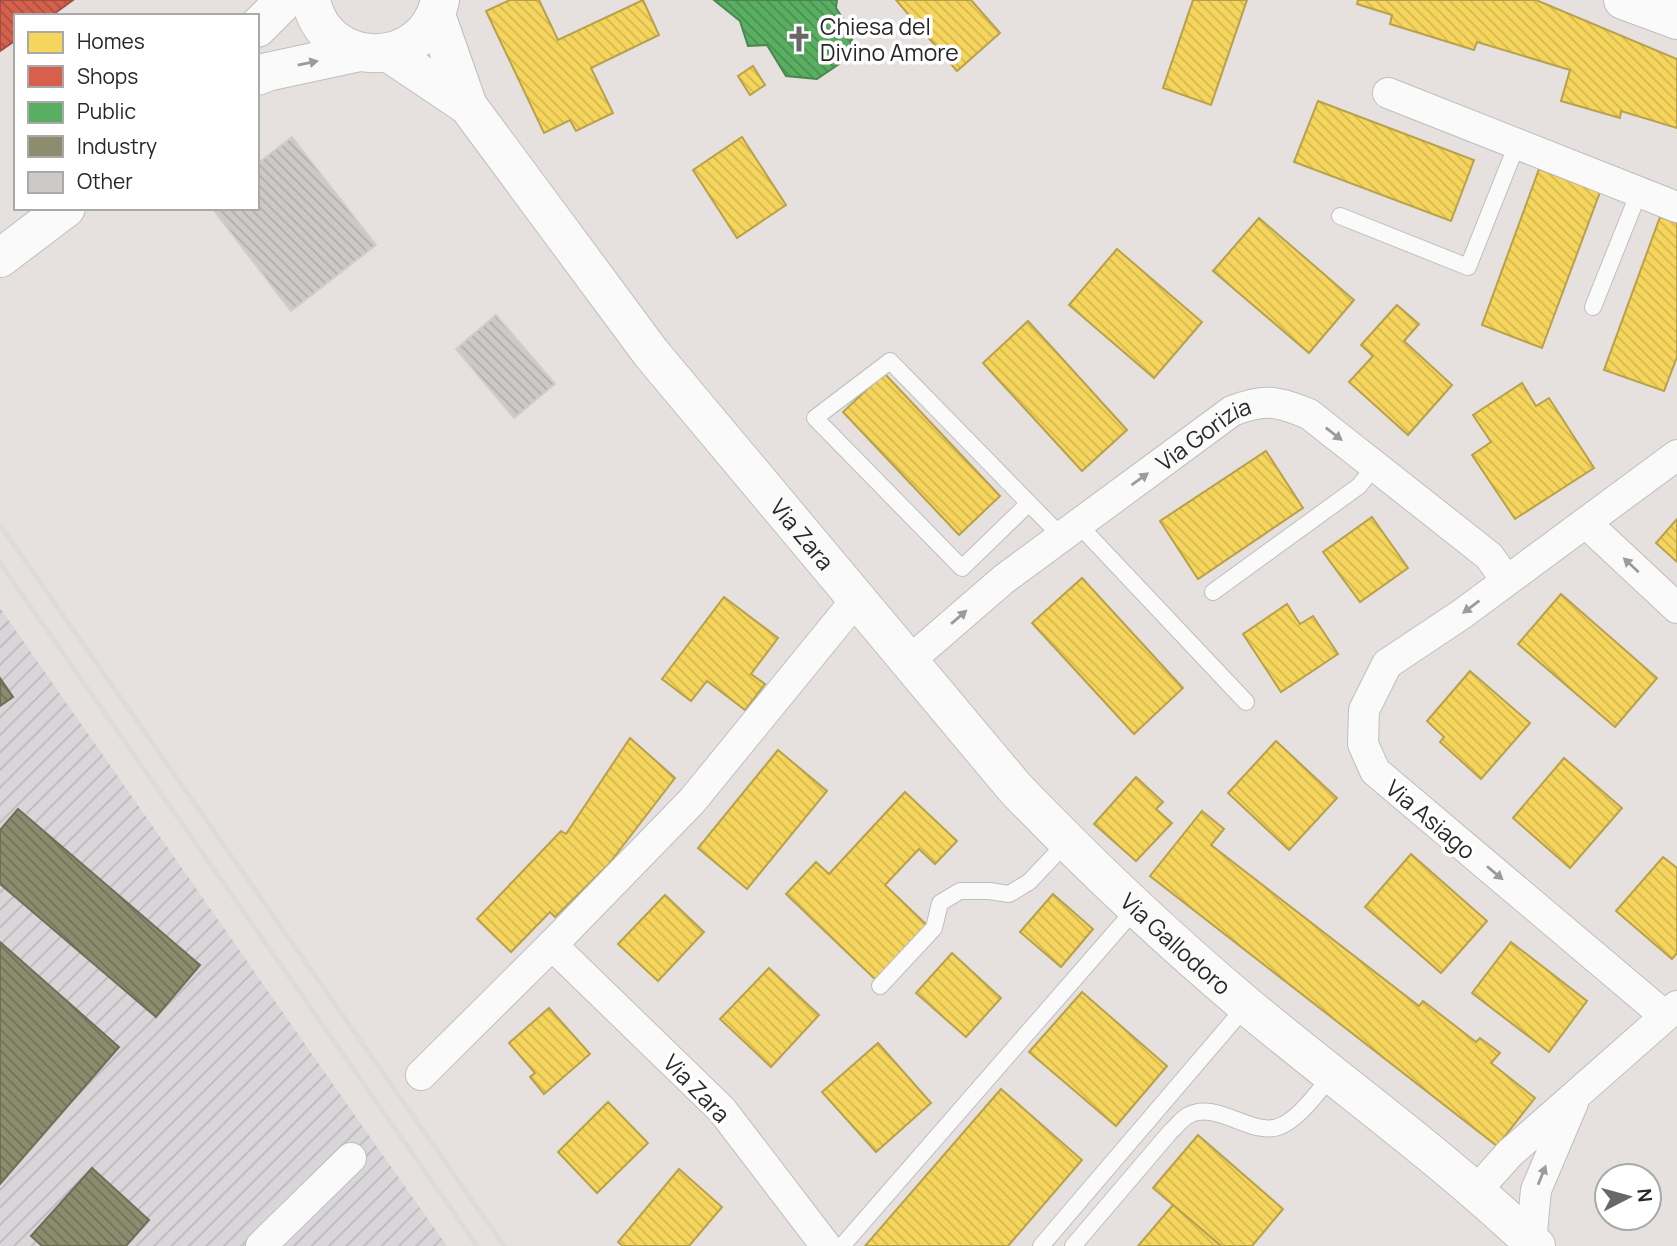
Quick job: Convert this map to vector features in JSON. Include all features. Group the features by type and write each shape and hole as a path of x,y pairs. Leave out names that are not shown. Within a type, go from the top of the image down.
{"main road":[{"path":"259,26 285,0"},
{"name":"Via Zara","path":"311,0 313,11 329,36 344,46 374,52 468,106"},
{"path":"1623,0 1677,20"},
{"path":"259,76 403,48 428,28 438,7"},
{"name":"Via Zara","path":"438,7 468,106 651,353 856,600"},
{"path":"3,255 63,210"},
{"name":"Via Gallodoro","path":"856,600 1015,788 1067,842 1247,1005 1476,1191 1533,1244"}],"street":[{"path":"1388,93 1677,207"},
{"name":"Via Gorizia","path":"908,662 1004,579 1232,411 1255,402 1284,404 1309,414 1489,556 1506,580"},
{"name":"Via Asiago","path":"1476,1191 1510,1153 1671,1011 1375,771 1363,744 1364,710 1387,664 1462,614 1677,455"},
{"path":"1586,523 1677,608"},
{"path":"421,1075 692,801 856,600"},
{"name":"Via Zara","path":"552,945 722,1110 826,1246"},
{"name":"Via Asiago","path":"1533,1244 1536,1190 1578,1092"},
{"path":"261,1246 351,1158"}],"lane":[{"path":"1340,216 1468,267 1517,144"},
{"path":"1593,307 1639,192"},
{"path":"1029,503 962,568 815,418 890,361 1029,503 1070,530 1246,702"},
{"path":"1213,592 1359,486 1375,466"},
{"path":"880,986 934,928 940,903 960,891 1009,894 1030,882 1067,842"},
{"path":"842,1246 1137,907"},
{"path":"1041,1246 1247,1005"},
{"path":"1073,1246 1171,1131 1188,1115 1206,1112 1235,1118 1256,1127 1277,1128 1293,1119 1333,1074"}],"shaded area":[{"path":"0,608 365,1130 447,1246 0,1246"}],"building: Homes":[{"path":"510,0 539,0 558,40 643,0 659,35 591,68 613,113 576,131 570,120 544,133 486,11"},
{"path":"896,0 971,0 1000,33 957,71"},
{"path":"1193,0 1247,0 1211,105 1163,88"},
{"path":"1358,0 1536,0 1677,59 1677,128 1621,111 1620,118 1561,101 1570,70 1477,42 1474,50 1390,24 1392,15 1357,4"},
{"path":"753,66 765,85 750,95 738,76"},
{"path":"1318,101 1474,160 1451,221 1294,162"},
{"path":"742,137 786,205 737,238 693,170"},
{"path":"1539,169 1600,192 1542,348 1482,325"},
{"path":"1660,217 1677,223 1677,357 1664,391 1604,370"},
{"path":"1259,218 1354,300 1309,353 1213,271"},
{"path":"1117,249 1202,322 1154,378 1069,305"},
{"path":"1397,305 1419,324 1404,341 1452,385 1408,435 1349,382 1373,356 1361,345"},
{"path":"1028,321 1127,430 1082,471 983,363"},
{"path":"884,373 1000,496 959,535 843,412"},
{"path":"1522,383 1536,406 1549,398 1594,468 1515,519 1472,455 1491,442 1473,415"},
{"path":"1266,451 1303,508 1198,579 1160,521"},
{"path":"1372,517 1408,568 1360,602 1323,552"},
{"path":"1677,519 1677,562 1656,543"},
{"path":"1082,578 1183,688 1134,734 1032,623"},
{"path":"1561,594 1657,678 1615,727 1518,644"},
{"path":"724,597 778,638 751,674 765,684 745,710 707,681 691,701 662,679"},
{"path":"1287,604 1300,624 1313,616 1338,654 1281,692 1243,634"},
{"path":"1470,671 1530,723 1481,779 1440,742 1444,737 1427,721"},
{"path":"630,738 675,778 608,865 555,917 550,912 511,952 477,919 561,831 566,834"},
{"path":"1276,741 1337,798 1289,850 1228,793"},
{"path":"778,750 827,791 747,889 698,848"},
{"path":"1564,758 1622,808 1570,868 1513,818"},
{"path":"1136,777 1163,802 1156,809 1172,823 1136,861 1094,824"},
{"path":"905,792 957,841 935,864 919,849 885,885 929,927 877,981 786,894 816,862 829,874"},
{"path":"1202,811 1224,829 1211,845 1419,1006 1423,1001 1476,1042 1480,1038 1500,1053 1491,1063 1535,1098 1497,1146 1150,876"},
{"path":"1411,854 1487,921 1441,973 1365,907"},
{"path":"1663,857 1677,868 1677,953 1672,959 1616,911"},
{"path":"1053,894 1093,929 1061,967 1020,932"},
{"path":"665,895 704,932 658,981 618,944"},
{"path":"1511,942 1587,1001 1549,1052 1472,993"},
{"path":"952,953 1001,998 966,1037 916,993"},
{"path":"769,968 819,1015 771,1067 720,1019"},
{"path":"1082,992 1167,1066 1116,1126 1029,1052"},
{"path":"549,1008 590,1054 544,1094 530,1077 535,1073 509,1043"},
{"path":"878,1043 931,1103 876,1152 822,1092"},
{"path":"1001,1089 1082,1160 1008,1246 865,1246"},
{"path":"608,1102 648,1143 597,1193 558,1152"},
{"path":"1198,1135 1283,1209 1252,1246 1221,1246 1153,1188"},
{"path":"679,1169 722,1207 689,1246 623,1246 618,1242"},
{"path":"1173,1205 1221,1246 1138,1246"}],"building: Shops":[{"path":"0,0 73,0 54,14 14,14 14,41 0,51"}],"building: Public":[{"name":"Chiesa del Divino Amore","path":"714,0 837,0 836,8 853,34 848,58 817,79 786,76 767,45 748,46 740,21"}],"building: Industry":[{"path":"0,678 13,697 0,706"},
{"path":"18,809 200,965 156,1017 0,884 0,830"},
{"path":"0,942 119,1047 0,1184"},
{"path":"92,1168 149,1220 126,1246 42,1246 31,1236"}],"building: Other":[{"path":"292,137 376,245 291,311 214,210 259,210 259,162"},
{"path":"496,315 555,384 514,418 456,349"}],"railway":[{"path":"0,525 504,1246"},
{"path":"0,563 477,1246"}],"place":[{"name":"Chiesa del Divino Amore","path":"799,39"}]}
